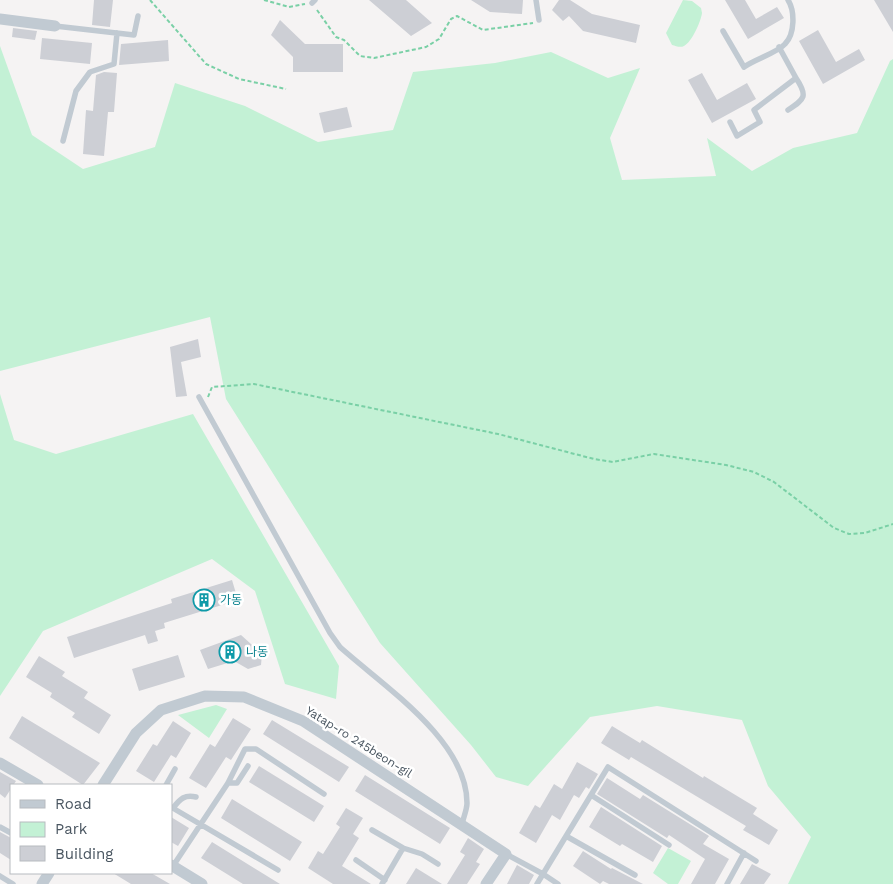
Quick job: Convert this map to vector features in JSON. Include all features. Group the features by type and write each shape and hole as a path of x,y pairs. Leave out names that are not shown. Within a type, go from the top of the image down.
{"street":[{"path":"0,19 55,26"},
{"name":"Yatap-ro 245beon-gil","path":"104,784 136,733 160,710 206,696 244,697 303,721 506,854"},
{"path":"0,763 36,784"},
{"path":"486,884 506,854"},
{"path":"172,866 202,884"}],"lane":[{"path":"536,0 536,14 539,20"},
{"path":"723,31 744,67 785,44 792,27 793,7 788,0"},
{"path":"55,26 134,35 138,16"},
{"path":"63,141 76,92 90,72 114,64 117,33"},
{"path":"780,47 804,89 801,102 788,110"},
{"path":"730,122 737,136 760,122 754,110 796,78"},
{"path":"199,397 330,633 340,646 422,720 440,739 455,760 463,781 467,803 462,825"},
{"path":"172,866 228,784 245,749 256,749 324,794"},
{"path":"228,784 237,783 248,766"},
{"path":"537,884 608,767 756,861"},
{"path":"167,784 175,769"},
{"path":"591,795 670,845"},
{"path":"196,797 180,799 172,807 278,870"},
{"path":"372,830 403,848 422,854 438,864"},
{"path":"566,836 634,875"},
{"path":"356,860 383,882 403,848"},
{"path":"727,884 744,853"},
{"path":"506,854 558,884"},
{"path":"0,876 13,884"}],"path":[{"path":"150,0 206,64 239,79 286,89"},
{"path":"264,0 289,7 314,2 336,37 344,40 360,56 374,58 426,47 439,39 451,19 457,16 482,30 524,25 539,20"},
{"path":"203,405 212,387 254,384 498,434 594,459 613,462 654,454 754,472 774,482 834,528 849,534 865,533 893,524"}],"green space":[{"path":"683,0 692,1 701,8 702,13 693,36 687,44 680,47 672,45 666,33"},
{"path":"0,46 32,135 83,169 155,147 175,83 245,106 318,142 393,130 413,72 495,63 551,52 608,78 640,68 610,138 622,180 716,176 707,138 752,171 793,148 857,133 890,61 893,59 893,884 788,884 811,837 768,786 742,720 657,706 590,717 528,786 496,777 471,745 380,643 226,399 210,317 0,371"},
{"path":"0,394 14,440 56,454 193,414 339,666 336,699 285,684 255,591 212,559 43,631 0,696"},
{"path":"216,705 227,709 209,738 178,715"},
{"path":"668,848 691,861 678,884 668,884 653,873"}],"building":[{"path":"94,0 113,0 110,27 92,25"},
{"path":"369,0 406,0 432,23 411,36"},
{"path":"471,0 523,0 522,14 490,12"},
{"path":"559,0 570,0 592,14 640,25 636,43 583,31 569,16 563,21 552,10"},
{"path":"725,0 745,0 756,19 777,7 784,18 748,39"},
{"path":"874,0 893,0 893,32"},
{"path":"280,20 305,44 343,44 343,72 293,72 293,57 271,35"},
{"path":"13,28 37,31 35,40 12,37"},
{"path":"818,30 836,62 859,49 865,60 823,84 799,41"},
{"path":"42,38 92,43 90,64 40,59"},
{"path":"168,40 169,61 119,65 121,44"},
{"path":"104,72 117,73 114,112 108,112 104,156 83,154 86,110 93,111 96,75"},
{"path":"702,73 717,100 747,83 756,99 712,123 688,80"},
{"path":"347,107 352,127 324,133 319,113"},
{"path":"198,339 201,357 181,362 187,396 176,397 170,347"},
{"path":"232,580 238,600 164,623 165,628 155,631 158,641 148,644 145,635 74,658 67,637 172,603 171,599"},
{"name":"나동","path":"241,635 262,654 261,665 248,669 234,661 208,669 200,650"},
{"path":"178,655 185,677 139,691 132,669"},
{"path":"39,656 65,672 62,676 88,692 84,698 111,715 99,734 72,717 75,713 50,697 52,693 26,677"},
{"path":"22,716 100,763 84,784 81,784 9,738"},
{"path":"233,718 251,729 231,760 226,757 206,788 189,778 210,744 215,747"},
{"path":"272,720 349,767 339,782 263,734"},
{"path":"173,721 191,733 176,758 171,755 154,782 136,771 153,744 157,746"},
{"path":"612,726 640,743 642,740 703,778 704,776 757,808 753,814 778,830 769,845 743,830 746,826 631,757 629,760 601,743"},
{"path":"577,762 598,774 589,789 586,787 579,798 574,795 560,820 552,815 536,843 519,833 535,805 540,808 554,784 562,789"},
{"path":"259,766 324,806 314,822 249,782"},
{"path":"0,772 16,781 14,784 10,784 10,790 5,798 0,794"},
{"path":"365,775 450,828 440,844 355,791"},
{"path":"607,778 640,799 643,795 709,836 703,844 729,859 715,884 691,884 705,859 669,835 667,838 597,794"},
{"path":"232,799 302,842 290,861 221,818"},
{"path":"601,807 662,846 653,862 622,844 620,846 589,827"},
{"path":"346,808 363,818 353,834 359,838 342,866 371,884 333,884 308,868 318,851 323,854 340,827 336,824"},
{"path":"172,818 189,828 178,846 172,843"},
{"path":"0,832 10,837 10,859 0,853"},
{"path":"468,838 484,849 476,862 480,864 467,884 447,884 465,855 460,852"},
{"path":"212,842 280,884 243,884 201,858"},
{"path":"583,851 611,869 643,884 609,884 603,881 600,884 573,866"},
{"path":"752,864 771,874 764,884 740,884"},
{"path":"517,865 534,875 529,884 507,884"},
{"path":"416,868 442,884 406,884"},
{"path":"115,874 153,874 170,884 131,884"}],"place":[{"name":"가동","path":"204,600"},
{"name":"나동","path":"230,652"}]}
